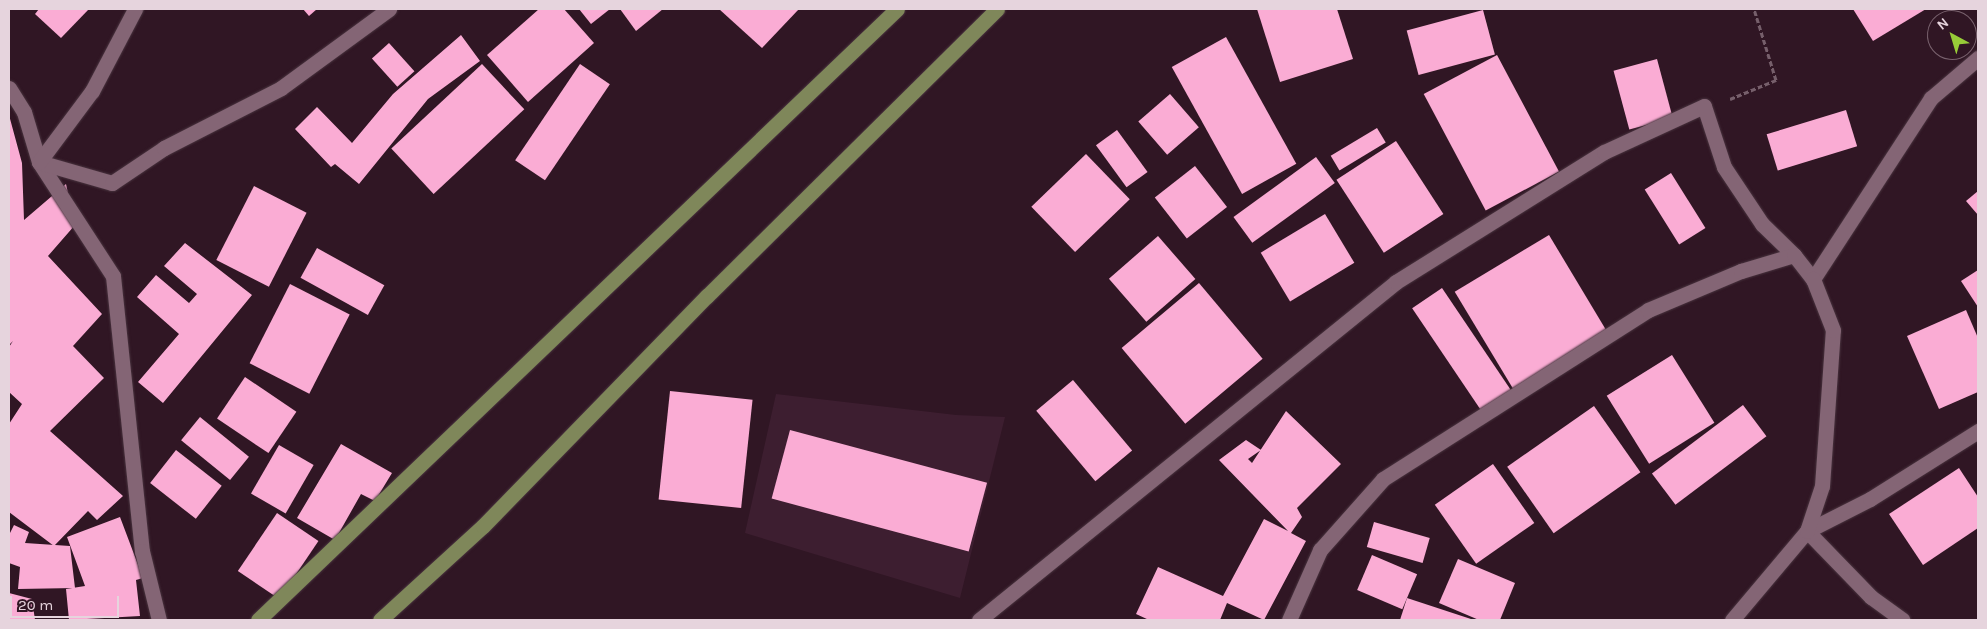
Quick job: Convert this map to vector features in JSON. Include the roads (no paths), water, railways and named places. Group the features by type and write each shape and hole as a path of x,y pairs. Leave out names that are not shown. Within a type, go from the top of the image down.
{"main road":[{"path":"258,620 897,9"},
{"path":"380,620 483,526 707,296 997,9"}],"street":[{"path":"39,162 92,91 135,9"},
{"path":"39,162 112,183 164,148 281,88 389,9"},
{"path":"1813,279 1932,98 1978,58"},
{"path":"9,88 24,112 39,162 113,276 142,551 159,620"},
{"path":"979,620 1396,282 1604,152 1704,106 1724,167 1762,224 1794,255 1813,279 1833,330 1822,486 1807,531 1732,620"},
{"path":"1289,620 1320,550 1383,479 1648,310 1741,271 1794,255"},
{"path":"1807,531 1870,499 1978,431"},
{"path":"1807,531 1871,597 1903,620"}]}
